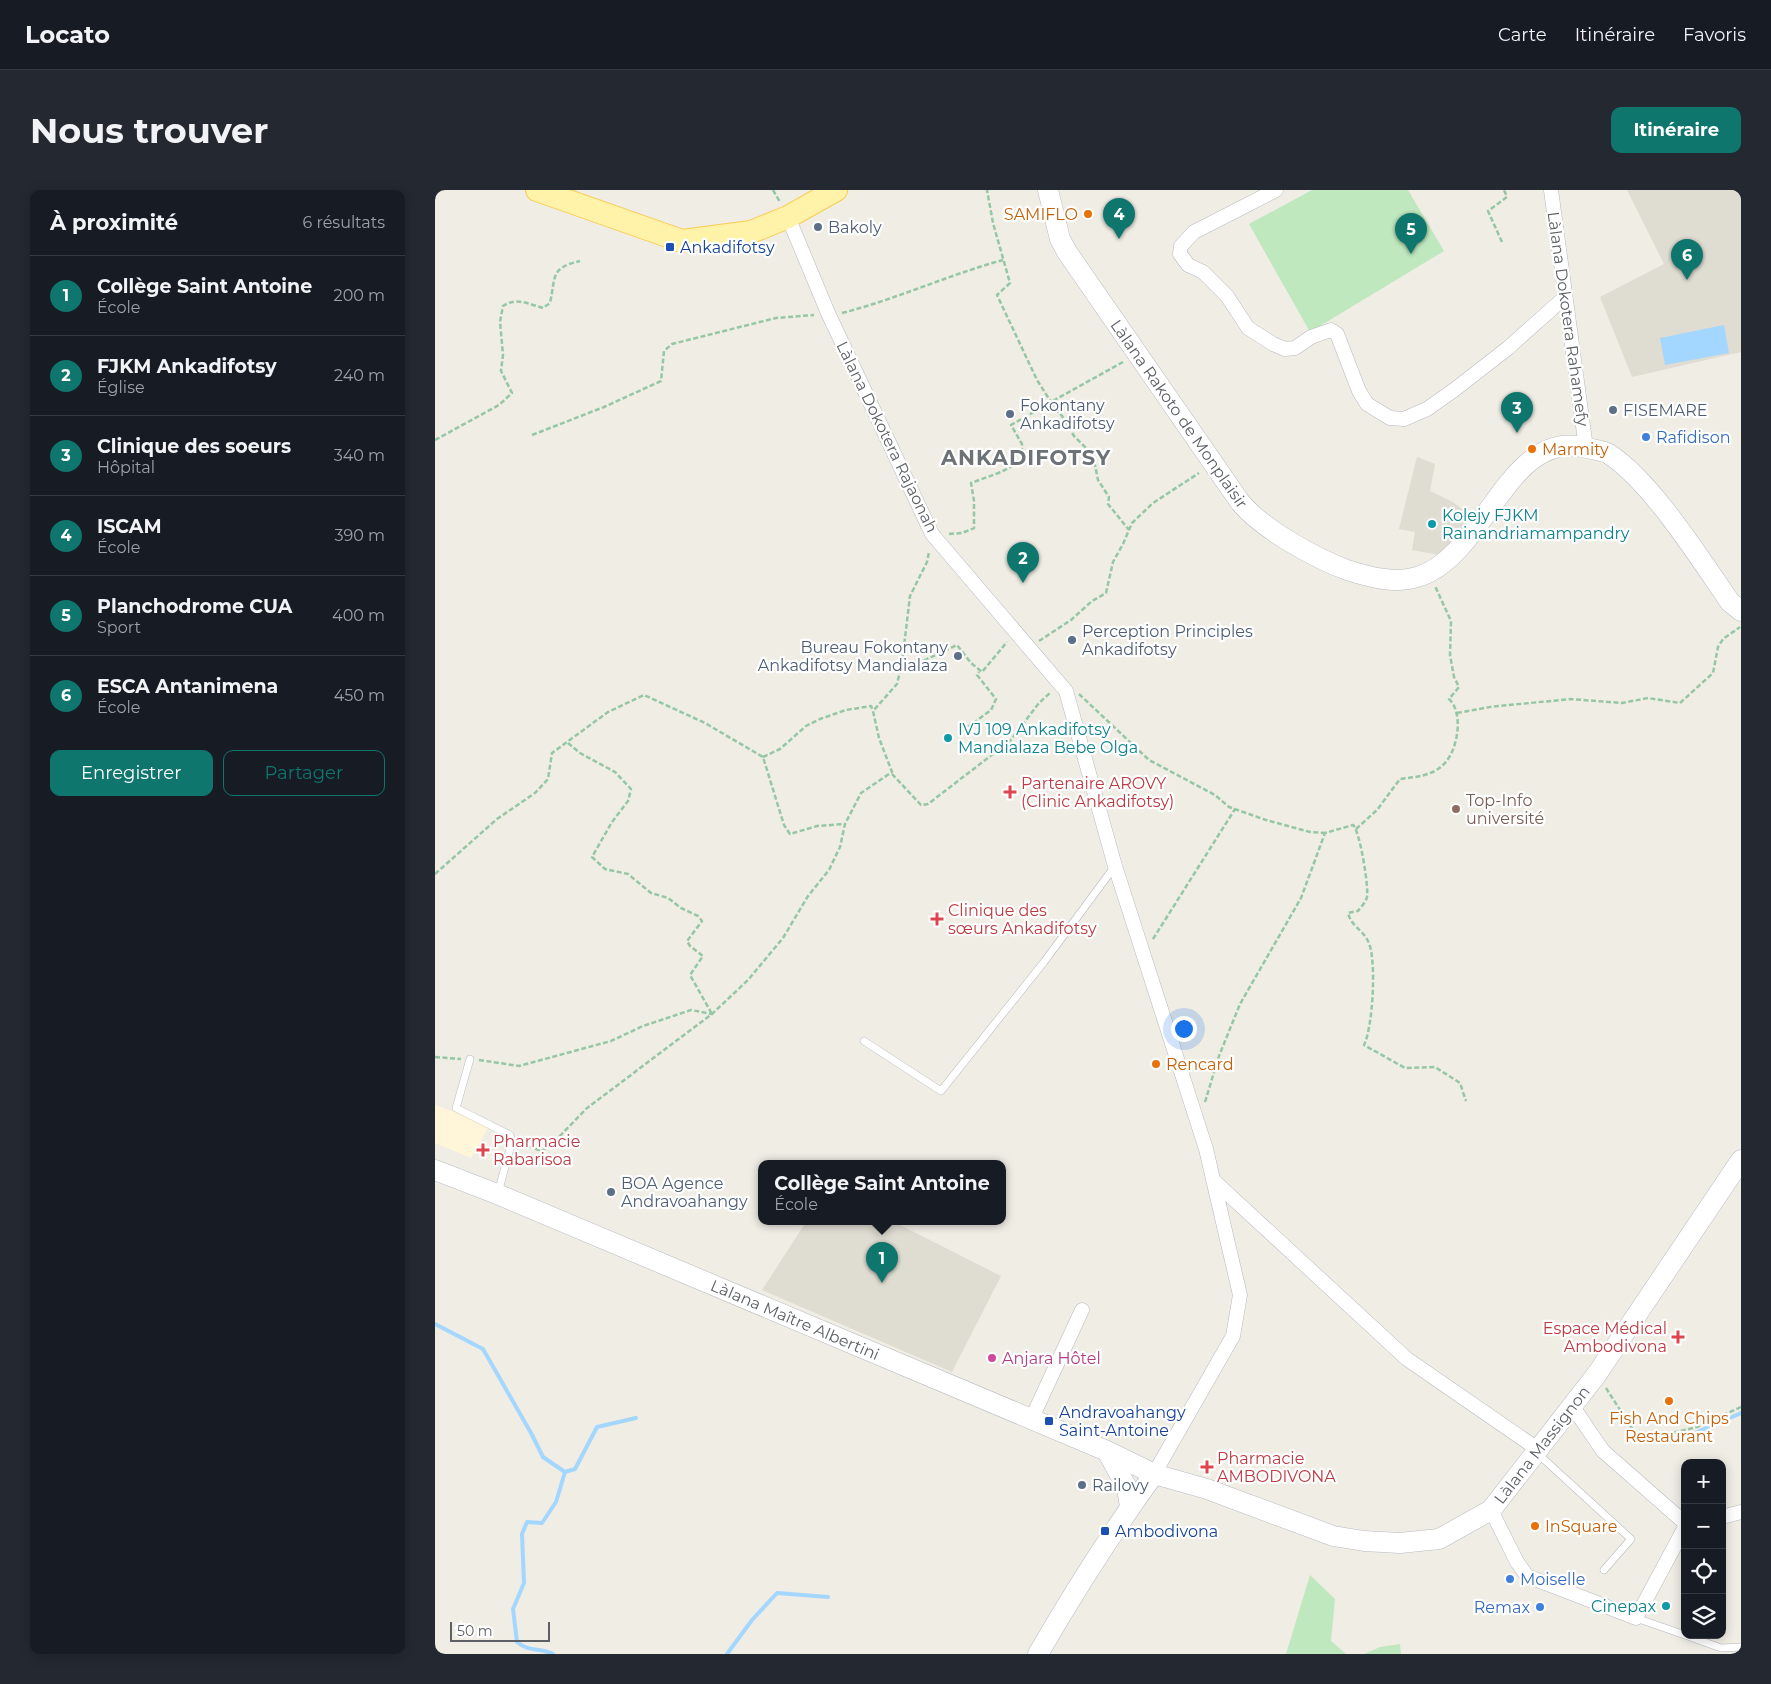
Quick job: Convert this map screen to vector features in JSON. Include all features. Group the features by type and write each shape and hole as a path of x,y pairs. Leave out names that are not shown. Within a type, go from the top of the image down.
{"main road":[{"path":"537,190 682,241 751,232 788,217 836,190"},
{"name":"Làlana Rakoto de Monplaisir","path":"1048,190 1056,226 1067,252 1250,515 1316,557 1351,571 1384,579 1408,580 1430,572 1459,550 1514,476 1534,457 1555,446 1567,444 1607,453 1638,481 1669,517 1731,602 1741,611"},
{"name":"Làlana Massignon","path":"1154,1474 1207,1489 1333,1536 1364,1542 1400,1543 1439,1539 1491,1510 1597,1374 1741,1160"},
{"name":"Làlana Maître Albertini","path":"435,1170 497,1194 1107,1451 1154,1474"},
{"path":"1107,1451 1127,1488 1130,1507"},
{"path":"1038,1654 1088,1570 1112,1538 1130,1507 1154,1474"},
{"path":"1052,1654 1099,1574 1112,1538"}],"street":[{"path":"1276,190 1243,209 1194,232 1181,246 1180,254 1188,265 1203,272 1227,296 1248,328 1273,344 1285,349 1295,348 1325,331 1331,330 1337,334 1359,391 1367,404 1390,418 1404,419 1427,409 1508,348 1564,298"},
{"name":"Làlana Dokotera Rahamefy","path":"1551,190 1564,298 1586,448"},
{"name":"Làlana Dokotera Rajaonah","path":"788,217 828,314 932,534 1015,634 1063,688 1115,866 1197,1125 1213,1180 1241,1295 1233,1336 1154,1474"},
{"path":"1213,1180 1407,1359 1538,1451"},
{"path":"1031,1420 1082,1310"},
{"path":"1573,1407 1603,1451 1681,1521"},
{"path":"1491,1510 1517,1562 1527,1576 1636,1618 1681,1533"},
{"path":"1726,1516 1741,1512"}],"lane":[{"path":"864,1041 941,1091 1044,962 1115,866"},
{"path":"470,1059 456,1108 510,1135 512,1141 497,1194"},
{"path":"1538,1451 1631,1539 1604,1570"},
{"path":"1636,1618 1681,1634"},
{"path":"1696,1639 1721,1648 1741,1647"}],"path":[{"path":"987,190 993,223 1010,283 997,295 1037,380 1074,436 1093,455 1098,480 1109,497 1107,504 1130,530"},
{"path":"1502,242 1489,211 1507,197 1504,190"},
{"path":"532,435 604,407 661,381 664,351 672,344 776,318 843,313 1004,260"},
{"path":"435,440 499,405 512,393 501,371 503,355 499,322 503,306 510,301 519,301 543,308 550,303 557,271 562,265 580,261"},
{"path":"873,711 897,684 902,666 910,596 927,562 932,534 962,533 973,528 974,501 971,483 1001,472 1022,461 1022,444 1011,424 1137,354"},
{"path":"1029,649 1106,593 1113,562 1132,523 1153,503 1213,464"},
{"path":"1357,829 1377,810 1400,779 1426,776 1444,764 1454,745 1457,713 1456,705 1449,699 1459,687 1454,677 1450,655 1451,621 1430,572"},
{"path":"1457,713 1490,707 1570,699 1622,703 1648,698 1680,702 1693,688 1713,673 1718,647 1723,639 1741,626"},
{"path":"979,672 982,672 1015,634"},
{"path":"902,666 923,661 957,645 979,672 977,675 996,699 991,710 961,732"},
{"path":"763,757 780,749 807,726 846,710 871,706 891,774 921,805 928,804 1010,741 1039,703 1063,688 1082,694 1113,728 1149,760 1215,795 1235,808 1266,820 1310,832 1325,833 1353,825 1357,829 1360,840 1367,898 1358,911 1348,913 1350,922 1369,942 1373,974 1370,1033 1364,1045 1405,1068 1435,1067 1460,1083 1466,1101"},
{"path":"435,874 497,819 535,793 548,779 553,753 608,712 644,695 705,723 763,757 784,825 790,834 817,826 845,824"},
{"path":"568,742 580,753 615,772 631,790 628,801 612,822 591,857 605,869 628,874 651,893 668,898 681,908 699,916 702,921 687,941 689,946 703,956 690,974 712,1014"},
{"path":"512,1141 542,1151 559,1138 587,1108 712,1014 748,980 783,938 808,896 829,870 840,847 845,824 861,793 891,774"},
{"path":"1143,954 1235,808"},
{"path":"1197,1125 1219,1056 1240,1004 1301,898 1325,833"},
{"path":"435,1057 470,1059 519,1066 611,1041 643,1026 691,1010 712,1014"},
{"path":"1597,1374 1640,1441 1697,1427 1741,1407"}],"shaded area":[{"path":"1627,190 1741,190 1741,352 1632,377 1600,297 1664,264"},
{"path":"1417,457 1435,464 1430,491 1453,502 1481,524 1439,555 1412,550 1415,532 1399,529"},
{"path":"435,1105 490,1125 471,1158 435,1143"},
{"path":"804,1225 900,1225 1001,1276 952,1372 762,1290"}],"green space":[{"path":"1312,190 1408,190 1444,251 1310,332 1249,224"},
{"path":"1310,1575 1335,1599 1331,1641 1346,1654 1286,1654"},
{"path":"1400,1644 1401,1654 1364,1654 1380,1647"}],"water":[{"path":"1724,325 1729,353 1665,365 1660,338"}],"waterway":[{"path":"435,1324 483,1349 543,1457 565,1472"},
{"path":"1697,1432 1741,1413"},
{"path":"553,1654 526,1648 517,1642 513,1609 524,1583 522,1534 527,1522 542,1523 556,1502 565,1472 575,1469 597,1427 636,1418"},
{"path":"727,1654 752,1620 777,1593 828,1597"}],"place":[{"name":"SAMIFLO","path":"1088,214"},
{"name":"Bakoly","path":"818,227"},
{"name":"ISCAM","path":"1119,239"},
{"name":"Ankadifotsy","path":"670,247"},
{"name":"Planchodrome CUA","path":"1411,254"},
{"name":"ESCA Antanimena","path":"1687,280"},
{"name":"FISEMARE","path":"1613,410"},
{"name":"Fokontany Ankadifotsy","path":"1010,414"},
{"name":"Clinique des soeurs","path":"1517,433"},
{"name":"Rafidison","path":"1646,437"},
{"name":"Marmity","path":"1532,449"},
{"name":"Kolejy FJKM Rainandriamampandry","path":"1432,524"},
{"name":"FJKM Ankadifotsy","path":"1023,583"},
{"name":"Perception Principles Ankadifotsy","path":"1072,640"},
{"name":"Bureau Fokontany Ankadifotsy Mandialaza","path":"958,656"},
{"name":"IVJ 109 Ankadifotsy Mandialaza Bebe Olga","path":"948,738"},
{"name":"Partenaire AROVY (Clinic Ankadifotsy)","path":"1010,792"},
{"name":"Top-Info université","path":"1456,809"},
{"name":"Clinique des sœurs Ankadifotsy","path":"937,919"},
{"name":"Rencard","path":"1156,1064"},
{"name":"Pharmacie Rabarisoa","path":"483,1150"},
{"name":"BOA Agence Andravoahangy","path":"611,1192"},
{"name":"Collège Saint Antoine","path":"882,1283"},
{"name":"Espace Médical Ambodivona","path":"1678,1337"},
{"name":"Anjara Hôtel","path":"992,1358"},
{"name":"Fish And Chips Restaurant","path":"1669,1401"},
{"name":"Andravoahangy Saint-Antoine","path":"1049,1421"},
{"name":"Pharmacie AMBODIVONA","path":"1207,1467"},
{"name":"Railovy","path":"1082,1485"},
{"name":"InSquare","path":"1535,1526"},
{"name":"Ambodivona","path":"1105,1531"},
{"name":"Moiselle","path":"1510,1579"},
{"name":"Cinepax","path":"1666,1606"},
{"name":"Remax","path":"1540,1607"}],"district":[{"name":"ANKADIFOTSY","path":"1026,457"}]}
